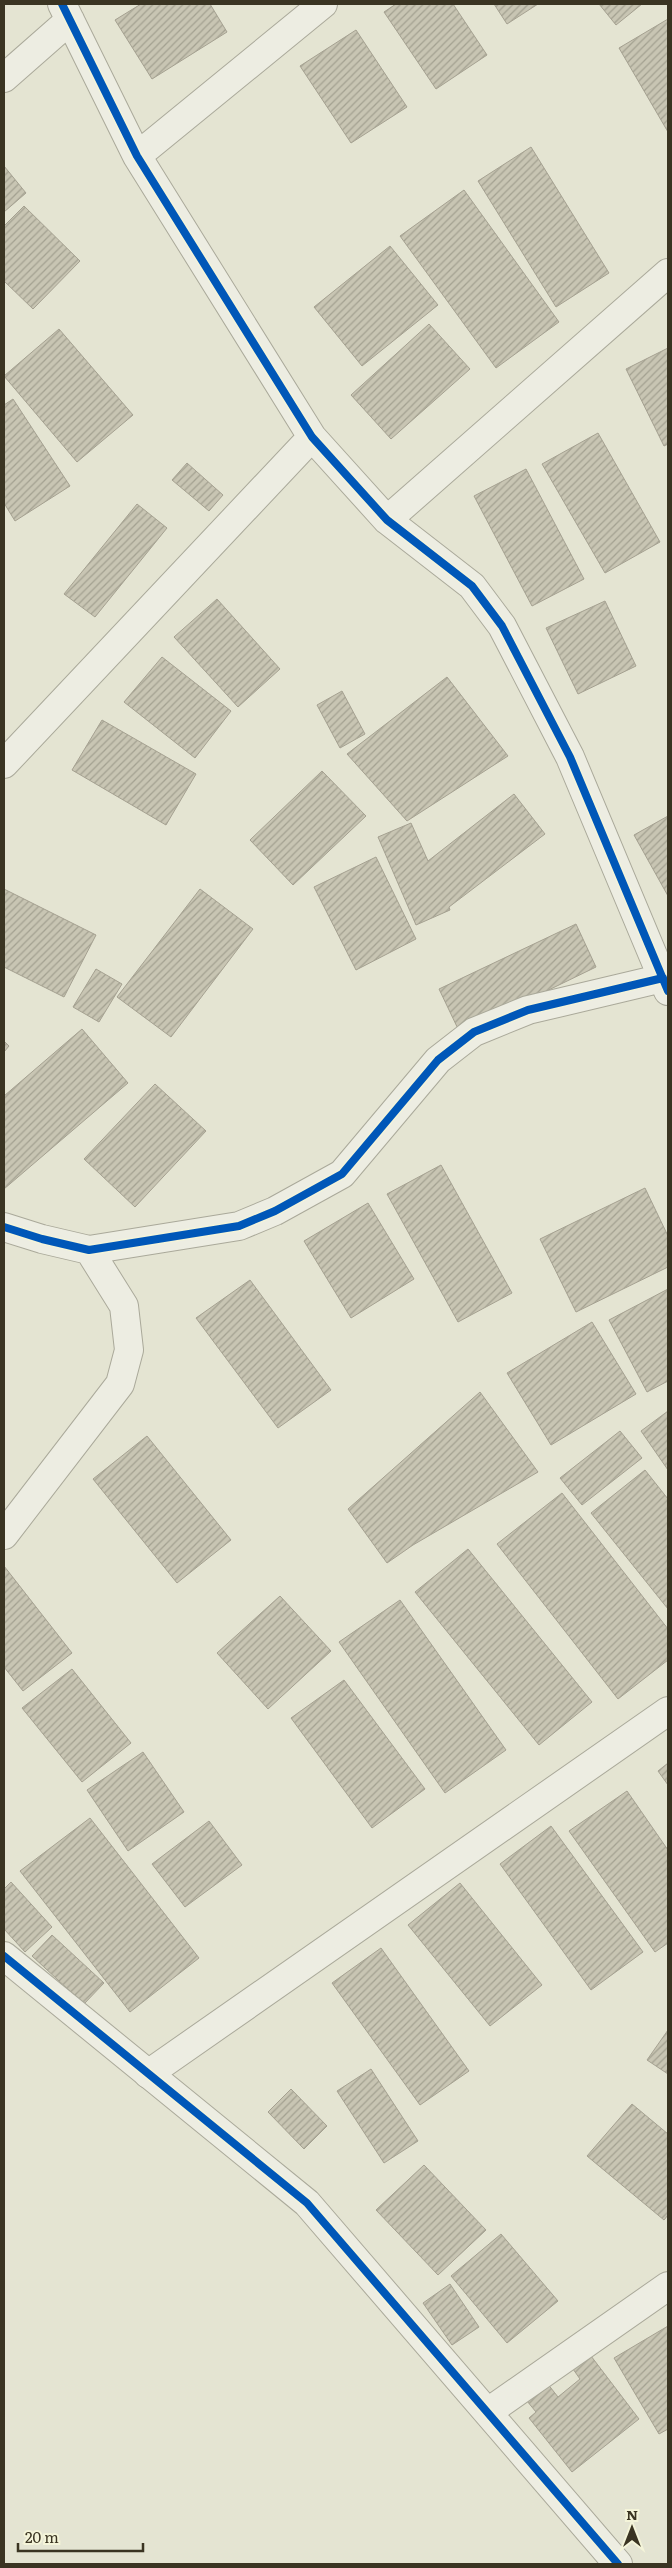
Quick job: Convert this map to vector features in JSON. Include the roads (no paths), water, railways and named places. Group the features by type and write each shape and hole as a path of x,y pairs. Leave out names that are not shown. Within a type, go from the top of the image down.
{"street":[{"path":"137,156 323,4"},
{"path":"4,78 66,12 137,156 312,437 387,520 472,586 502,626 570,757 665,984 528,1010 474,1032 438,1060 342,1174 275,1211 239,1226 89,1250 42,1240 4,1227"},
{"path":"387,520 668,273"},
{"path":"4,764 312,437"},
{"path":"4,1535 120,1384 129,1350 124,1306 89,1250"},
{"path":"148,2074 668,1711"},
{"path":"4,1956 307,2203 618,2564"},
{"path":"488,2412 668,2286"}]}
